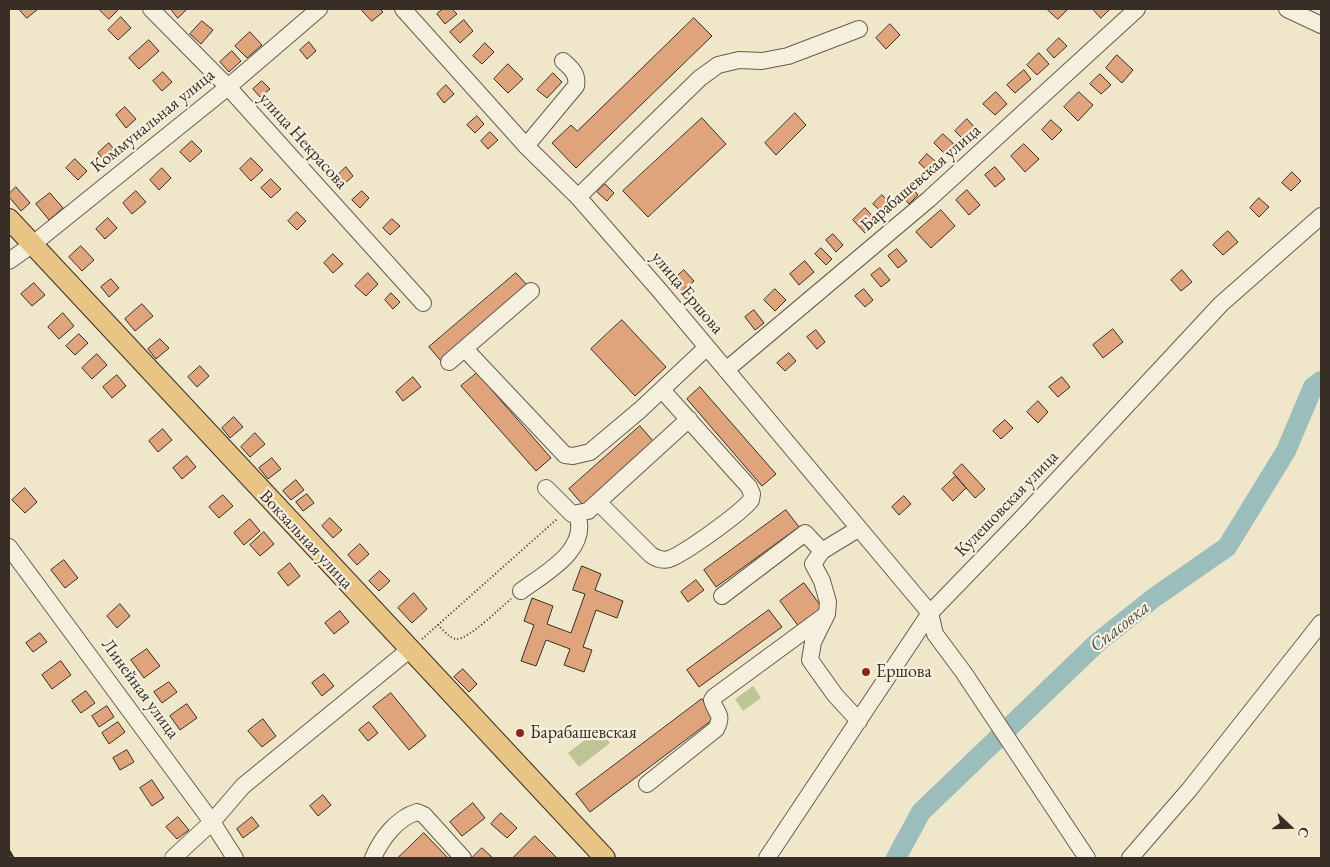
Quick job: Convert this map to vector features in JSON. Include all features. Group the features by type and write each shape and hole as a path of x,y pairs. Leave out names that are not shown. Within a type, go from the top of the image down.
{"main road":[{"name":"Вокзальная улица","path":"9,219 605,858"}],"street":[{"name":"улица Некрасова","path":"151,9 228,87 423,303"},
{"name":"Коммунальная улица","path":"9,261 33,244 228,87 319,9"},
{"name":"улица Ершова","path":"403,9 526,146 578,197 930,613"},
{"name":"Барабашевская улица","path":"726,370 949,181 1137,9"},
{"path":"1287,9 1321,25"},
{"path":"578,197 700,78 718,65 739,60 762,61 788,56 859,29"},
{"path":"526,146 576,86 578,78 574,71 563,61"},
{"name":"Кулешовская улица","path":"767,858 930,613 1020,520 1221,304 1321,216"},
{"path":"449,362 531,291"},
{"path":"465,349 565,455 573,456 590,452 662,390 706,348"},
{"path":"598,502 651,555 660,560 668,560 682,552 747,505 752,494 749,487 662,390"},
{"path":"572,512 588,511 689,419"},
{"path":"521,591 559,563 572,549 580,532 572,512 546,488"},
{"path":"858,529 822,551 813,564 822,581 828,602 827,614 813,642 810,660 835,695 859,721"},
{"path":"722,596 805,533 822,551"},
{"name":"Линейная улица","path":"9,547 212,822 235,858"},
{"path":"930,613 935,634 964,674 1045,798 1087,858"},
{"path":"647,784 716,730 720,721 720,714 712,700 714,697 827,614"},
{"path":"1130,858 1189,790 1321,623"},
{"path":"173,858 212,822 243,786 409,650"},
{"path":"373,858 379,842 406,815 417,812 424,815 464,858"}],"path":[{"path":"409,650 572,512"},
{"path":"438,625 452,638 459,640 468,635 521,591"}],"green space":[{"path":"753,686 761,698 743,711 735,699"},
{"path":"599,729 610,743 579,767 568,753"}],"building":[{"path":"19,9 38,9 27,18"},
{"path":"99,9 119,9 109,19"},
{"path":"171,9 187,9 178,18"},
{"path":"361,9 380,9 383,12 372,21"},
{"path":"443,9 452,9 457,14 445,24 437,14"},
{"path":"1047,9 1068,9 1058,19"},
{"path":"1093,9 1110,9 1101,18"},
{"path":"121,17 131,28 118,40 108,30"},
{"path":"694,18 712,36 576,168 552,143 571,125 577,131"},
{"path":"464,20 473,31 460,43 450,32"},
{"path":"202,21 213,30 201,44 190,34"},
{"path":"890,24 900,35 886,49 876,38"},
{"path":"250,32 262,45 247,58 235,46"},
{"path":"1059,38 1067,46 1054,58 1047,50"},
{"path":"149,40 159,51 139,69 129,58"},
{"path":"309,42 316,51 307,59 300,50"},
{"path":"485,43 494,52 482,64 473,56"},
{"path":"232,51 241,61 229,72 220,62"},
{"path":"1039,53 1049,64 1037,75 1027,65"},
{"path":"1117,55 1133,70 1122,83 1106,68"},
{"path":"508,64 523,79 508,93 494,79"},
{"path":"1024,70 1031,79 1015,93 1007,85"},
{"path":"163,72 172,82 162,91 153,81"},
{"path":"553,73 562,82 547,98 537,90"},
{"path":"1100,74 1111,85 1101,94 1090,84"},
{"path":"262,81 270,89 260,97 253,89"},
{"path":"446,85 454,94 444,103 437,94"},
{"path":"996,92 1007,104 995,115 983,104"},
{"path":"1079,92 1093,105 1078,121 1064,107"},
{"path":"125,107 136,119 126,128 116,115"},
{"path":"795,113 806,125 776,155 765,143"},
{"path":"477,116 484,124 475,133 467,125"},
{"path":"702,118 726,144 648,217 623,191"},
{"path":"967,119 979,132 968,144 955,131"},
{"path":"1051,120 1062,130 1052,140 1042,130"},
{"path":"490,132 498,140 488,149 481,141"},
{"path":"943,134 956,146 947,156 934,143"},
{"path":"192,141 202,151 190,162 180,152"},
{"path":"109,143 117,153 106,163 98,153"},
{"path":"1024,144 1039,159 1025,172 1011,156"},
{"path":"927,154 942,167 933,176 919,163"},
{"path":"251,158 263,170 251,181 240,169"},
{"path":"75,159 87,171 78,180 66,168"},
{"path":"346,167 353,176 342,186 335,178"},
{"path":"995,167 1005,179 995,187 985,175"},
{"path":"162,168 171,178 159,190 150,180"},
{"path":"1292,172 1301,181 1291,191 1282,183"},
{"path":"271,179 281,189 271,198 261,188"},
{"path":"605,184 614,193 607,201 597,192"},
{"path":"911,186 918,195 909,204 901,195"},
{"path":"16,187 30,203 21,211 9,197 9,194"},
{"path":"967,190 980,205 969,215 956,200"},
{"path":"136,191 146,202 132,214 123,203"},
{"path":"362,191 369,198 360,208 352,200"},
{"path":"50,193 63,208 49,220 36,204"},
{"path":"882,195 894,207 886,216 873,204"},
{"path":"1259,198 1269,207 1259,217 1250,208"},
{"path":"865,208 877,221 865,233 853,220"},
{"path":"941,210 955,226 931,248 916,232"},
{"path":"297,212 306,221 297,230 288,221"},
{"path":"108,218 117,228 105,239 96,229"},
{"path":"392,219 400,226 390,235 383,228"},
{"path":"1228,231 1238,242 1223,255 1213,245"},
{"path":"833,234 843,245 836,252 826,240"},
{"path":"81,246 94,260 82,271 69,257"},
{"path":"821,248 832,259 826,265 815,254"},
{"path":"897,249 907,261 898,268 888,256"},
{"path":"333,254 343,264 333,273 324,263"},
{"path":"805,261 814,272 799,285 790,274"},
{"path":"880,268 890,280 881,287 871,275"},
{"path":"684,270 694,281 681,292 672,281"},
{"path":"1182,270 1192,282 1181,291 1171,280"},
{"path":"368,273 378,284 366,296 355,286"},
{"path":"516,273 528,286 441,361 429,347"},
{"path":"111,279 119,288 109,297 101,287"},
{"path":"34,283 45,295 32,306 21,294"},
{"path":"775,289 786,300 775,311 764,300"},
{"path":"864,289 873,300 865,307 855,296"},
{"path":"391,293 400,302 393,309 385,300"},
{"path":"142,304 153,316 135,331 125,319"},
{"path":"754,310 764,323 755,330 745,317"},
{"path":"63,313 74,326 59,339 48,327"},
{"path":"622,320 666,367 635,396 591,349"},
{"path":"1113,329 1123,342 1103,358 1093,345"},
{"path":"816,330 825,342 817,349 807,337"},
{"path":"79,334 88,343 75,355 66,346"},
{"path":"160,339 169,348 156,359 148,349"},
{"path":"789,353 796,361 785,371 777,363"},
{"path":"97,354 107,365 92,379 82,368"},
{"path":"200,366 209,376 197,387 188,377"},
{"path":"477,373 551,458 536,471 461,386"},
{"path":"117,375 126,386 112,398 103,387"},
{"path":"413,377 421,387 403,401 396,392"},
{"path":"1062,377 1070,387 1058,397 1049,387"},
{"path":"700,387 776,474 762,486 687,399"},
{"path":"1038,401 1048,412 1038,423 1027,412"},
{"path":"234,417 243,427 230,438 222,428"},
{"path":"1005,420 1013,428 1001,439 993,431"},
{"path":"640,426 654,442 583,505 569,489"},
{"path":"163,429 172,440 158,452 149,441"},
{"path":"255,433 265,444 250,457 241,447"},
{"path":"187,456 196,467 182,479 173,468"},
{"path":"272,458 281,469 268,479 259,468"},
{"path":"962,464 985,489 975,498 953,473"},
{"path":"956,476 966,488 953,501 942,489"},
{"path":"296,480 304,490 291,500 283,491"},
{"path":"25,488 37,502 25,513 12,500"},
{"path":"307,494 314,503 303,511 296,502"},
{"path":"223,495 233,506 219,518 209,507"},
{"path":"904,496 911,504 899,515 892,507"},
{"path":"786,510 799,527 716,587 704,570"},
{"path":"330,518 342,530 333,538 322,526"},
{"path":"250,519 260,531 244,545 234,533"},
{"path":"264,532 274,544 260,556 250,545"},
{"path":"360,544 369,554 357,565 348,555"},
{"path":"64,560 78,578 65,588 51,570"},
{"path":"290,563 300,576 288,586 278,573"},
{"path":"582,566 601,574 595,590 623,601 617,618 596,610 583,647 592,650 584,672 564,665 570,649 546,640 536,666 521,661 534,625 524,621 532,598 553,606 547,624 571,633 585,594 573,590"},
{"path":"380,571 390,581 379,591 369,581"},
{"path":"696,580 704,590 688,602 681,592"},
{"path":"804,583 823,609 799,627 780,601"},
{"path":"414,593 427,609 412,623 398,608"},
{"path":"120,604 130,616 117,628 107,616"},
{"path":"769,610 782,627 699,687 687,670"},
{"path":"340,611 349,622 334,634 325,623"},
{"path":"40,633 47,642 33,652 26,643"},
{"path":"147,649 160,666 144,678 131,660"},
{"path":"61,661 71,675 52,689 42,675"},
{"path":"463,669 477,684 469,692 454,677"},
{"path":"324,674 334,686 322,696 312,683"},
{"path":"169,682 177,692 162,703 154,692"},
{"path":"86,691 95,703 81,713 72,701"},
{"path":"391,693 426,736 409,750 373,707"},
{"path":"702,699 716,717 590,812 576,794"},
{"path":"187,704 197,718 180,730 170,716"},
{"path":"107,706 114,717 99,727 92,716"},
{"path":"263,719 276,736 262,747 248,731"},
{"path":"118,722 125,732 109,744 102,733"},
{"path":"369,722 378,733 368,741 359,730"},
{"path":"127,750 134,762 120,770 113,758"},
{"path":"152,780 164,798 152,806 140,788"},
{"path":"323,795 331,805 318,816 310,806"},
{"path":"473,803 485,818 462,836 450,822"},
{"path":"501,813 517,828 507,838 491,824"},
{"path":"178,817 189,830 177,839 166,827"},
{"path":"252,817 259,826 243,838 237,829"},
{"path":"424,833 448,858 399,857"},
{"path":"535,836 557,858 513,858"},
{"path":"482,848 493,858 474,858"}],"waterway":[{"name":"Спасовка","path":"896,858 921,812 1098,642 1155,597 1227,547 1286,451 1313,387 1321,381"}],"railway":[{"path":"9,851 13,858"}],"place":[{"name":"Ершова","path":"866,672"},
{"name":"Барабашевская","path":"520,733"}]}
